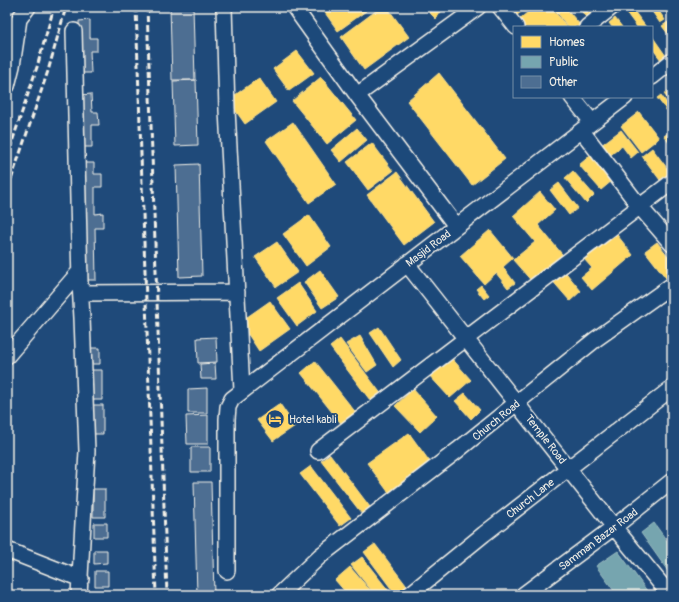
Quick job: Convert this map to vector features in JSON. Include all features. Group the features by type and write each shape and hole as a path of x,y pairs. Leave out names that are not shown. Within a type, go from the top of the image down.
{"street":[{"path":"294,7 357,95 456,226"},
{"path":"357,95 478,7"},
{"path":"500,7 515,26"},
{"path":"587,26 612,7"},
{"path":"226,8 227,110 237,292 237,395 228,407 227,419 226,571"},
{"path":"7,86 12,66 18,14"},
{"path":"74,31 80,293 87,451 79,595"},
{"path":"653,76 672,61"},
{"path":"573,98 587,126 640,207 672,244"},
{"name":"Masjid Road","path":"237,395 624,98"},
{"path":"318,451 672,182"},
{"name":"Temple Road","path":"407,264 614,527 667,591"},
{"path":"7,356 80,271"},
{"name":"Church Road","path":"279,595 320,556 517,403 596,339 672,285"},
{"path":"80,293 237,292"},
{"name":"Church Lane","path":"409,595 484,534 672,388"},
{"name":"Samman Bazar Road","path":"523,595 614,527 672,481"},
{"path":"7,550 81,579"}],"building: Homes":[{"path":"327,7 364,7 366,11 338,31 323,10"},
{"path":"381,7 387,7 409,37 364,70 341,37"},
{"path":"424,7 444,7 436,19"},
{"path":"515,7 527,7 516,16 511,10"},
{"path":"534,7 551,7 566,26 519,26 516,22"},
{"path":"553,7 565,7 581,26 567,26"},
{"path":"578,7 599,7 600,8 587,18"},
{"path":"631,7 645,26 636,26 625,11"},
{"path":"649,7 656,7 665,20 660,23"},
{"path":"663,7 672,7 672,19"},
{"path":"615,18 621,26 611,26 609,23"},
{"path":"668,22 672,27 672,39 662,26"},
{"path":"653,37 666,56 661,60 653,49"},
{"path":"297,51 314,73 289,91 273,69"},
{"path":"439,73 505,159 472,185 407,101"},
{"path":"321,77 356,120 327,144 292,101"},
{"path":"259,78 276,102 245,124 228,100"},
{"path":"672,88 672,104 664,94"},
{"path":"661,95 672,110 671,116 657,98"},
{"path":"639,112 659,138 641,152 621,126"},
{"path":"293,122 336,184 309,203 266,141"},
{"path":"357,128 367,140 341,162 331,150"},
{"path":"621,130 638,152 631,158 622,146 608,157 600,146"},
{"path":"672,130 672,143 670,144 664,136"},
{"path":"372,143 393,171 368,190 347,162"},
{"path":"652,148 670,172 660,180 642,156"},
{"path":"592,154 613,180 601,190 579,165"},
{"path":"573,171 594,195 586,203 565,178"},
{"path":"397,172 434,222 404,245 367,195"},
{"path":"559,183 578,208 569,215 550,190"},
{"path":"540,192 555,210 538,225 566,259 535,285 513,260 535,242 513,216"},
{"path":"309,215 331,247 306,266 283,234"},
{"path":"490,230 513,258 503,267 515,283 508,288 496,273 484,284 460,256"},
{"path":"614,231 633,255 592,290 581,277 592,268 583,258"},
{"path":"277,242 298,272 276,287 255,257"},
{"path":"657,242 672,261 672,273 666,278 645,251"},
{"path":"562,268 581,291 570,301 550,278"},
{"path":"320,270 339,297 322,308 304,282"},
{"path":"298,283 317,311 297,326 277,298"},
{"path":"481,285 489,295 484,299 476,289"},
{"path":"270,301 290,329 259,351 240,322"},
{"path":"379,327 401,360 393,367 370,333"},
{"path":"360,336 377,365 367,372 346,344"},
{"path":"340,339 382,395 373,404 330,347"},
{"path":"448,354 471,380 450,398 427,373"},
{"path":"315,361 357,414 343,426 301,373"},
{"path":"413,389 437,416 420,432 395,406"},
{"path":"465,393 480,410 471,419 455,401"},
{"path":"280,404 295,426 273,441 257,420"},
{"path":"409,433 430,462 389,493 367,463"},
{"path":"330,454 370,507 362,514 321,461"},
{"path":"311,466 351,518 340,526 300,474"},
{"path":"375,544 409,589 402,595 396,595 364,552"},
{"path":"362,557 392,595 375,595 351,565"},
{"path":"350,567 374,595 348,595 335,580"}],"building: Public":[{"path":"654,523 672,548 672,572 670,574 641,533"},
{"path":"618,551 650,595 617,595 596,566"}],"building: Other":[{"path":"170,7 193,7 195,80 172,80"},
{"path":"90,20 90,38 97,38 97,51 90,51 91,73 80,73 79,21"},
{"path":"196,80 198,145 175,146 173,81"},
{"path":"91,94 92,112 98,112 99,125 92,125 92,147 82,147 81,95"},
{"path":"83,163 94,163 94,174 102,174 102,187 95,187 95,214 103,213 103,228 95,228 96,280 85,280"},
{"path":"199,164 202,276 179,277 176,165"},
{"path":"216,337 217,362 198,363 197,338"},
{"path":"88,348 100,348 100,364 88,364"},
{"path":"215,363 216,379 201,379 200,364"},
{"path":"88,370 102,370 102,400 89,400"},
{"path":"207,388 207,413 188,413 188,389"},
{"path":"89,405 103,405 103,434 89,434"},
{"path":"208,415 208,444 187,444 186,416"},
{"path":"191,447 210,447 210,472 191,472"},
{"path":"194,482 211,482 214,595 197,595"},
{"path":"93,489 105,489 105,517 93,517"},
{"path":"94,523 107,523 107,537 94,537"},
{"path":"94,550 107,550 107,563 94,564"},
{"path":"95,571 108,571 108,586 95,586"}],"railway":[{"path":"7,157 37,67 54,7"},
{"path":"7,187 12,177 48,71 66,7"},
{"path":"136,7 156,595"},
{"path":"147,7 167,595"}],"place":[{"name":"Hotel kabli","path":"275,419"}]}
